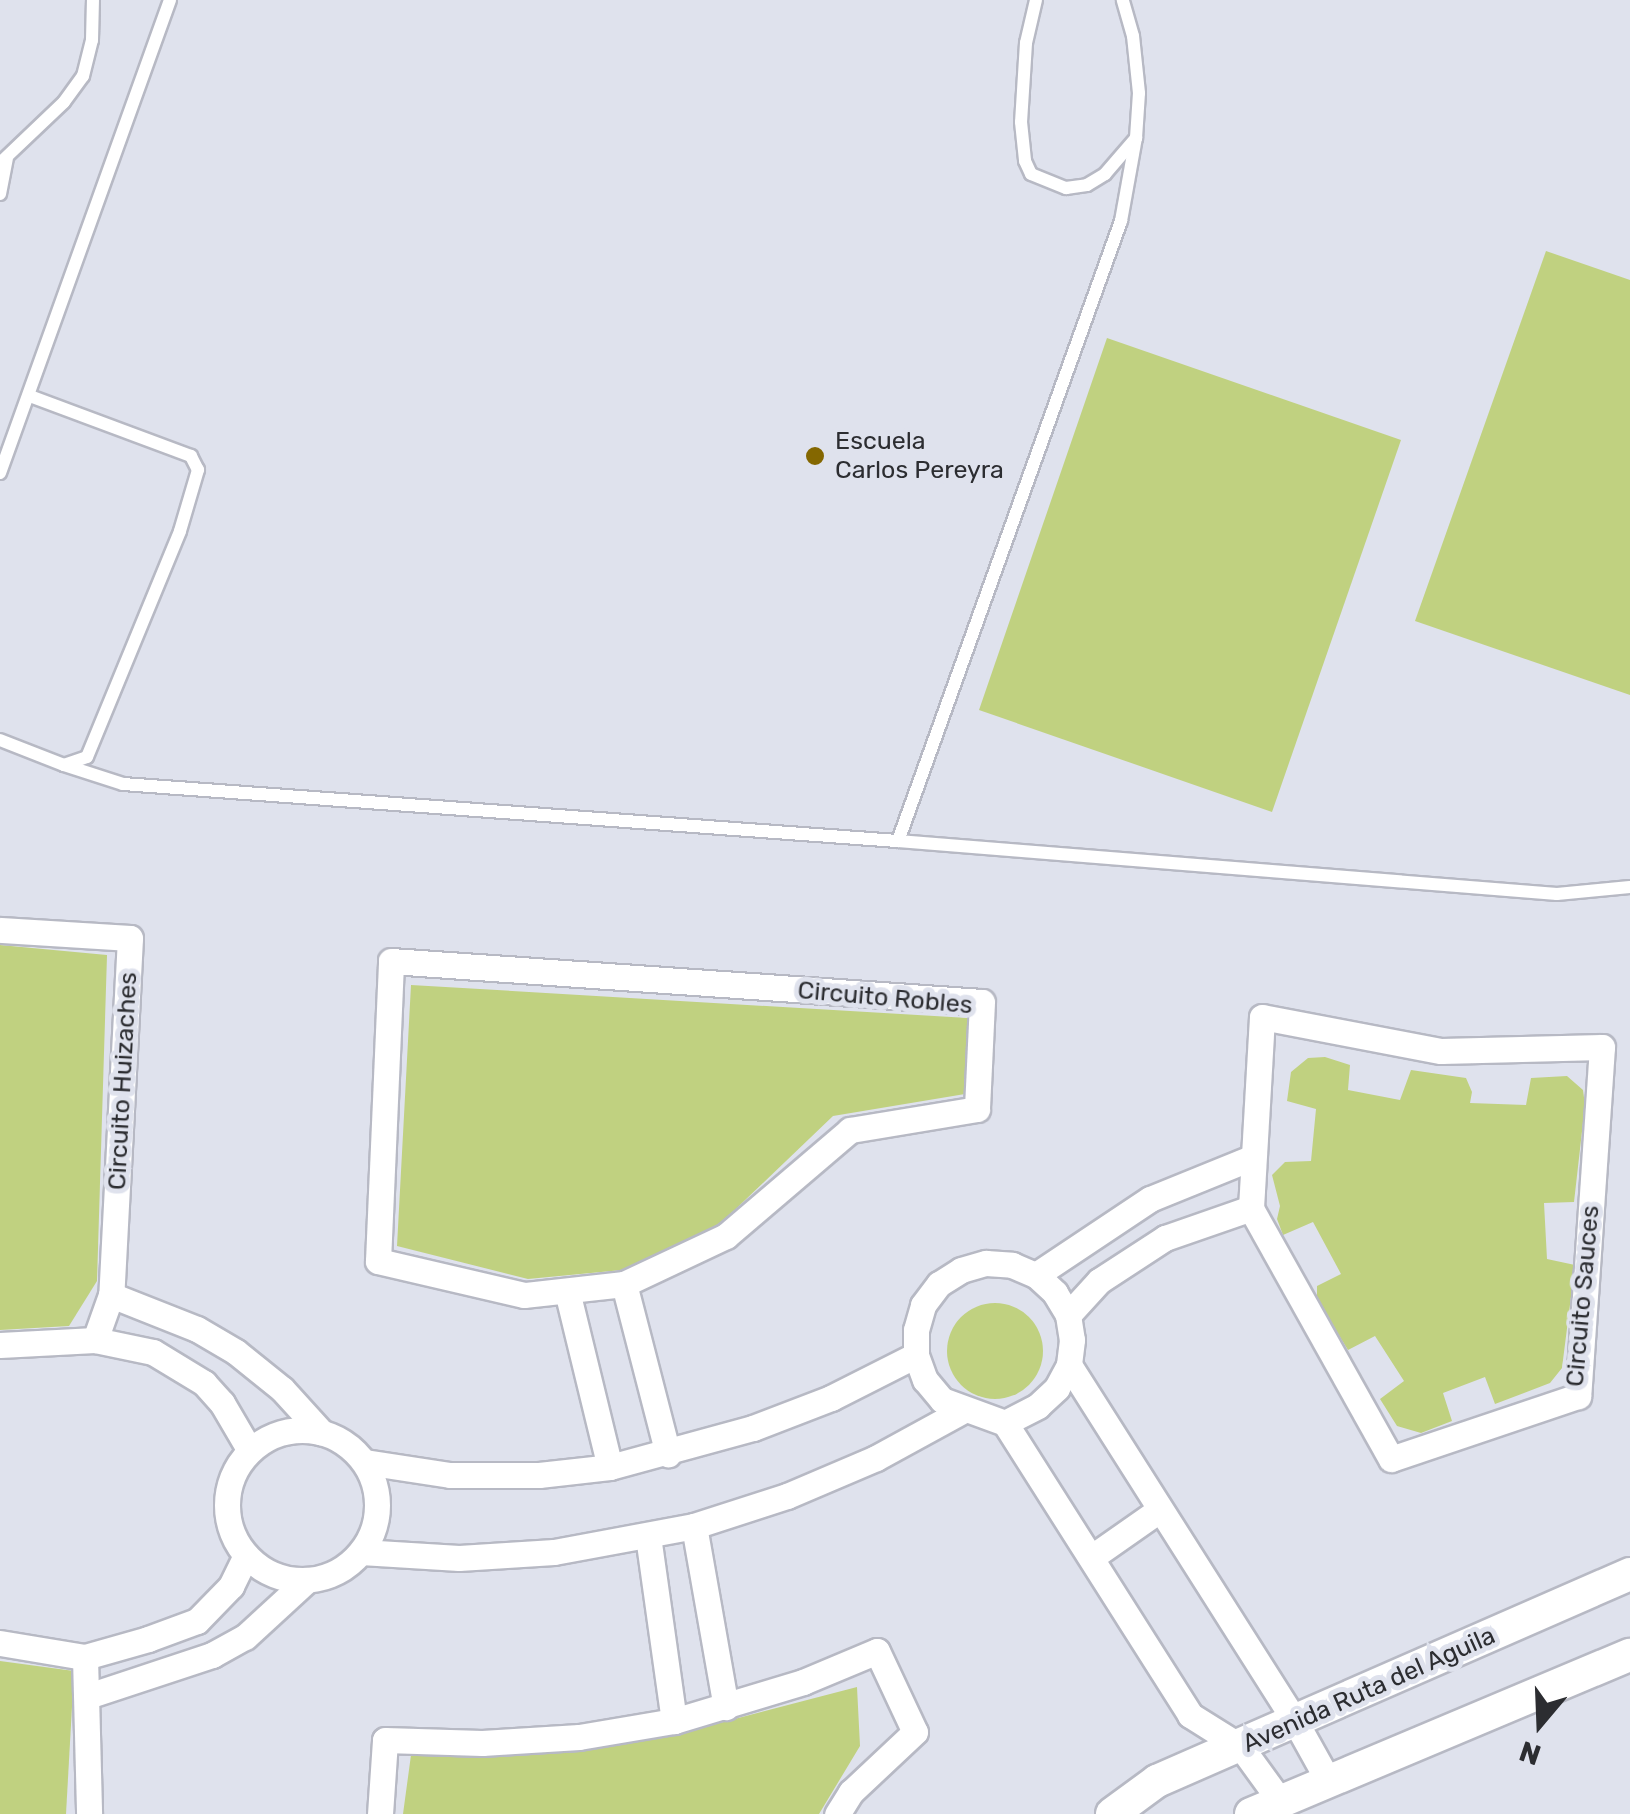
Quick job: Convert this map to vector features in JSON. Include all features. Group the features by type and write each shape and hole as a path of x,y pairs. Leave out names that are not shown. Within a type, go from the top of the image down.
{"street":[{"name":"Circuito Huizaches","path":"0,930 130,938 112,1295 96,1340"},
{"name":"Circuito Robles","path":"392,962 982,1002 977,1109 850,1130 726,1236 624,1284 567,1291 524,1295 378,1262 392,962"},
{"name":"Circuito Sauces","path":"1262,1018 1442,1051 1602,1048 1578,1396 1391,1459 1250,1208 1262,1018"},
{"path":"1036,1275 1150,1200 1252,1158"},
{"path":"1150,1200 1165,1238"},
{"path":"1068,1315 1099,1282 1165,1238 1250,1208"},
{"path":"1006,1423 1038,1406 1056,1388 1069,1366 1072,1340 1068,1315 1055,1292 1036,1275 1012,1266 986,1263 961,1270 939,1284 923,1305 916,1330 916,1355 925,1380 942,1400 962,1411 1006,1423 1190,1715 1241,1747 1266,1808 1630,1654"},
{"path":"624,1284 668,1454"},
{"path":"567,1291 610,1466"},
{"path":"112,1295 183,1322 236,1352 282,1390 322,1433"},
{"path":"0,1344 96,1340 153,1352 204,1383 222,1403 249,1449"},
{"path":"204,1383 236,1352"},
{"path":"366,1462 450,1475 539,1475 610,1466 668,1454 753,1428 831,1398 916,1355"},
{"path":"1069,1366 1295,1721 1329,1782"},
{"path":"361,1552 459,1558 554,1552 694,1526 787,1496 858,1466 962,1411"},
{"path":"88,1696 212,1655 245,1637 307,1580 336,1571 361,1552 374,1532 378,1509 376,1484 366,1462 347,1444 322,1433 298,1429 272,1435 249,1449 228,1490 227,1513 233,1536 246,1555 264,1570 307,1580"},
{"path":"1092,1557 1159,1510"},
{"path":"694,1526 726,1708"},
{"path":"648,1536 674,1721"},
{"path":"0,1643 85,1656 197,1621 231,1586 246,1555"},
{"name":"Avenida Ruta del Aguila","path":"1112,1814 1157,1781 1630,1574"},
{"path":"197,1621 212,1655"},
{"path":"380,1814 386,1740 502,1742 578,1737 674,1721 726,1708 877,1651 915,1732 851,1792 837,1814"},
{"path":"85,1656 89,1814"}],"lane":[{"path":"0,194 4,161 83,76 92,40 93,0"},
{"path":"0,473 170,0"},
{"path":"1036,0 1026,43 1021,122 1031,174 1052,186 1087,184 1118,161 1136,138"},
{"path":"898,841 1122,221 1139,94 1133,36 1123,0"},
{"path":"30,396 191,456 198,470 180,531 87,756 64,766"},
{"path":"0,740 123,784 1556,894 1630,888"}],"green space":[{"path":"1546,251 1630,280 1630,695 1415,621"},
{"path":"1107,338 1401,440 1272,812 979,710"},
{"path":"0,945 107,955 97,1281 69,1326 0,1330"},
{"path":"411,985 968,1018 965,1094 833,1116 719,1225 622,1270 528,1279 397,1246"},
{"path":"1325,1057 1350,1065 1348,1090 1400,1100 1411,1070 1466,1078 1472,1092 1470,1103 1526,1105 1531,1078 1567,1076 1583,1090 1585,1105 1574,1202 1544,1203 1547,1259 1575,1265 1562,1368 1550,1383 1495,1404 1485,1377 1443,1393 1452,1421 1421,1433 1397,1426 1380,1399 1404,1381 1375,1336 1348,1350 1317,1300 1317,1286 1341,1274 1313,1222 1283,1235 1277,1219 1280,1206 1272,1175 1285,1162 1311,1161 1316,1109 1287,1101 1291,1072 1308,1058"},
{"path":"995,1303 1013,1306 1029,1317 1040,1333 1040,1369 1029,1385 1013,1396 995,1399 977,1396 961,1385 950,1369 947,1351 950,1333 961,1317 977,1306"},
{"path":"0,1661 74,1671 66,1814 0,1814"},
{"path":"857,1687 860,1746 819,1814 403,1814 411,1755 666,1737"}],"place":[{"name":"Escuela Carlos Pereyra","path":"815,456"}]}
